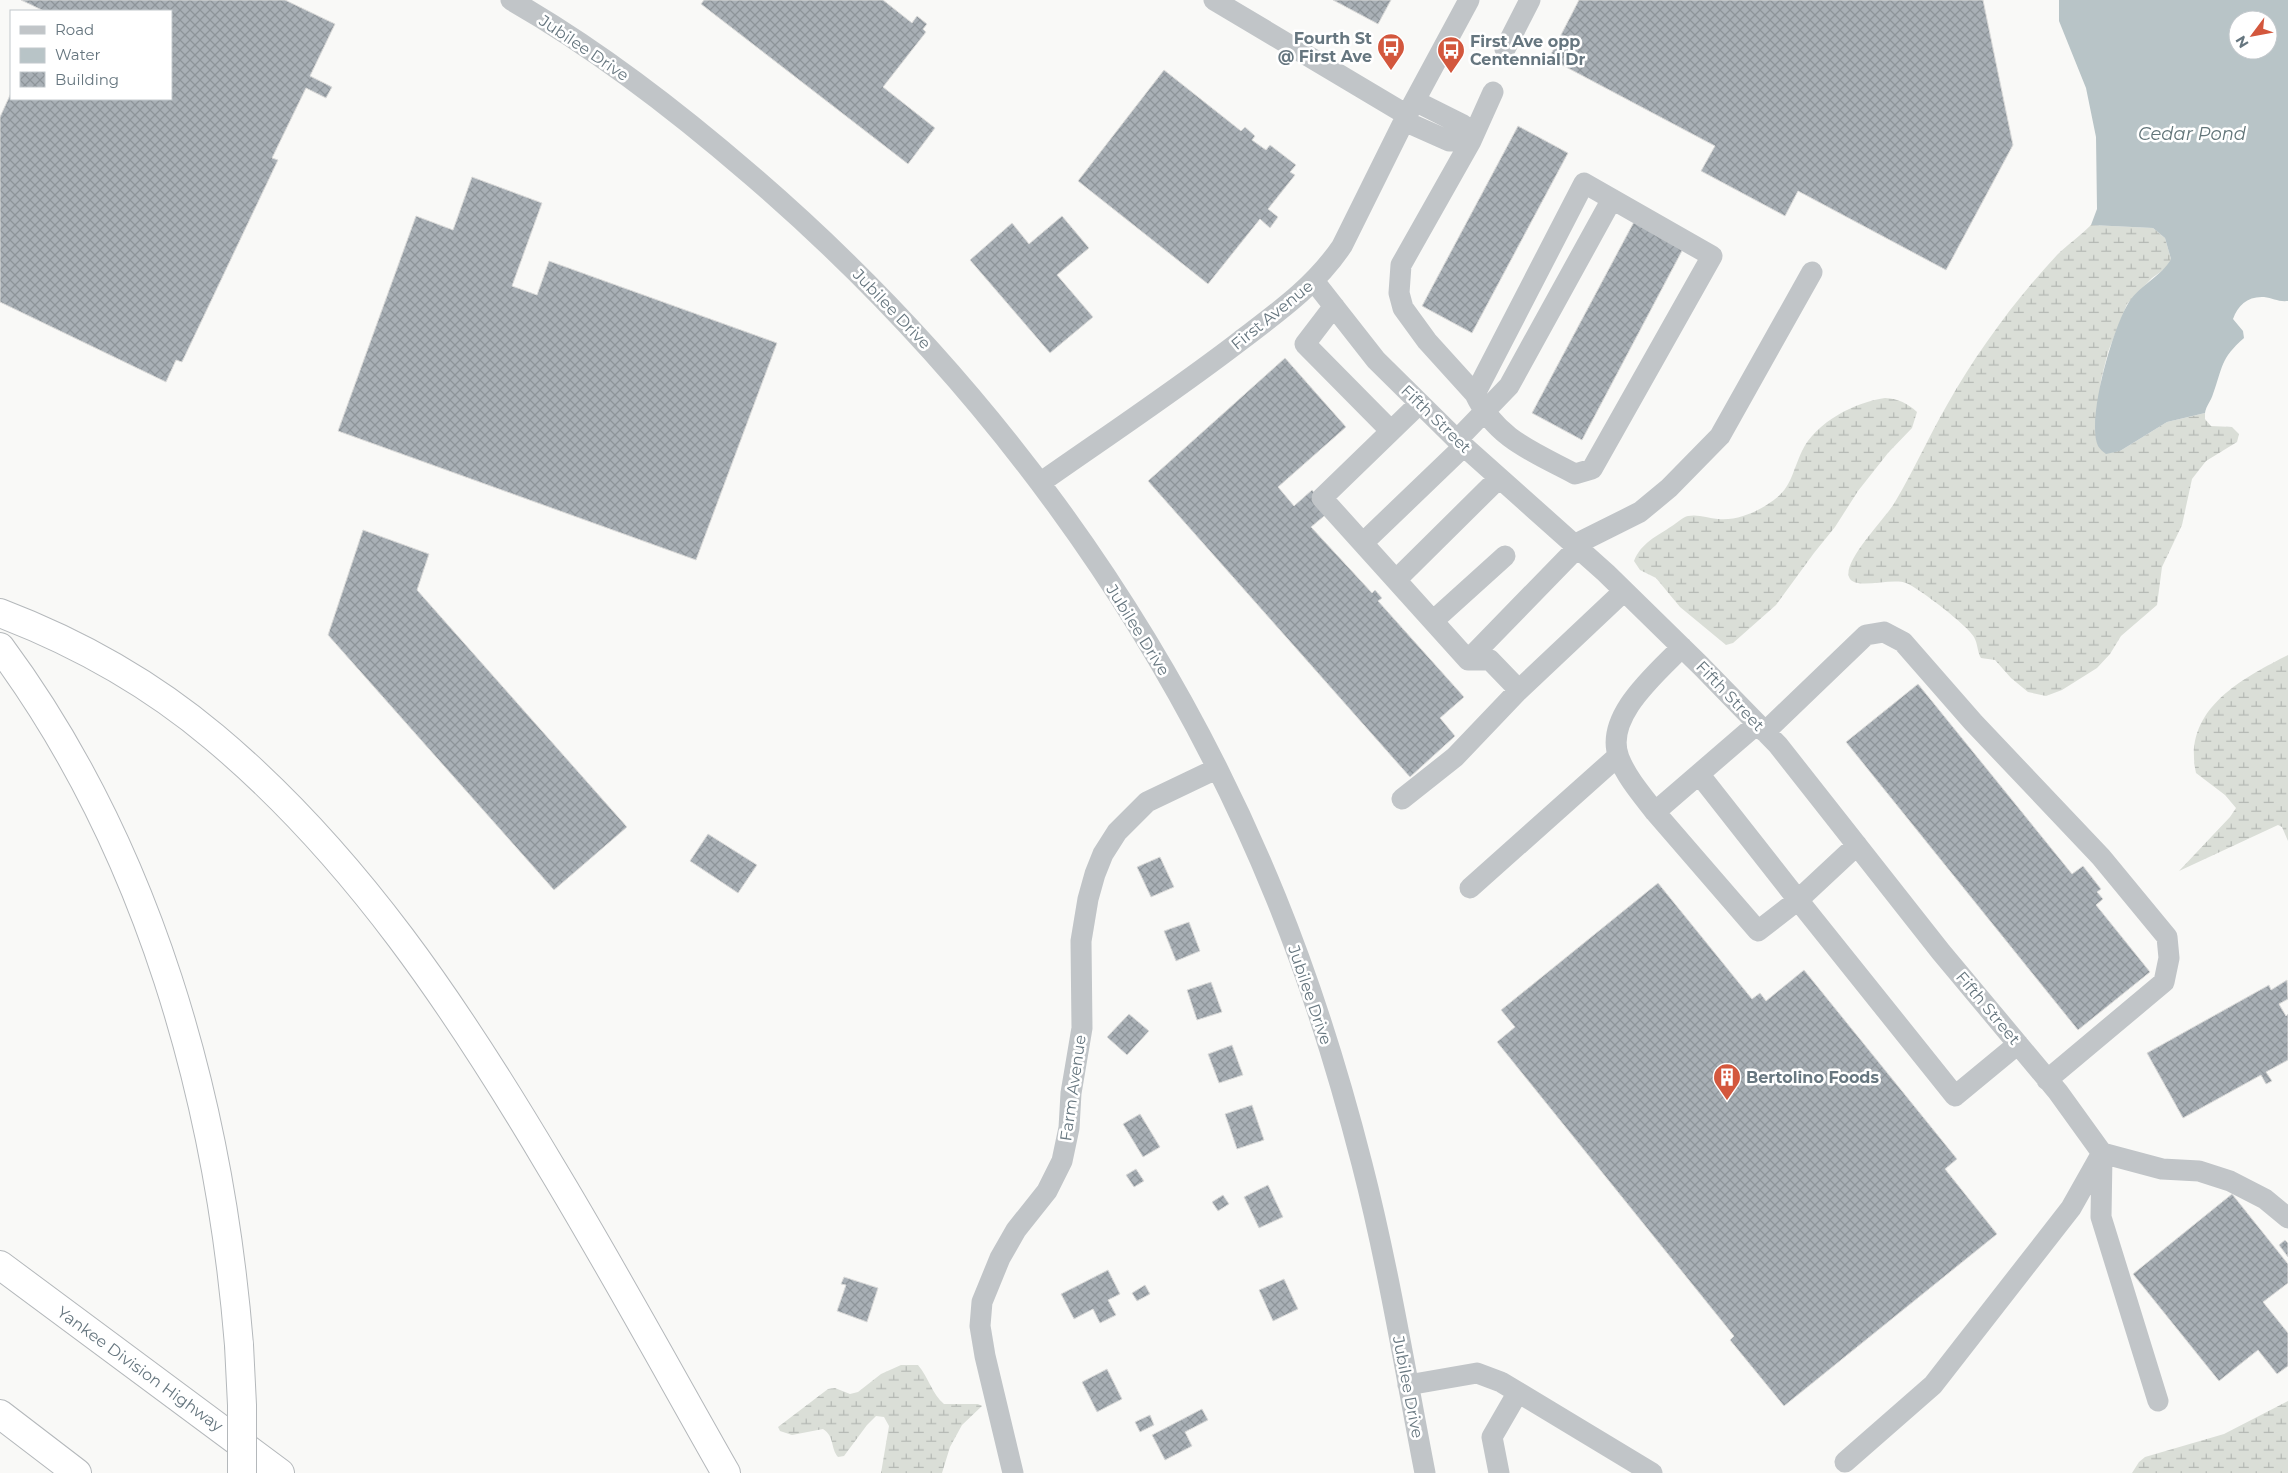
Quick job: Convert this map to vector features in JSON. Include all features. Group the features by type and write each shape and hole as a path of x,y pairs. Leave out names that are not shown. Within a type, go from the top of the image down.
{"highway":[{"path":"0,613 48,632 141,684 177,708 213,736 286,804 357,882 430,977 512,1100 592,1235 726,1473"},
{"path":"0,647 40,703 88,785 137,896 178,1010 219,1179 234,1289 239,1345 242,1405 242,1473"},
{"name":"Yankee Division Highway","path":"0,1265 280,1473"},
{"path":"0,1414 77,1473"}],"street":[{"name":"Jubilee Drive","path":"511,0 577,42 703,133 822,238 880,294 937,356 988,416 1040,483 1093,558 1144,637 1216,769 1243,823 1277,899 1336,1071 1363,1166 1425,1473"},
{"path":"1214,0 1409,113 1463,126 1471,141"},
{"name":"First Avenue","path":"1040,483 1208,365 1284,308 1330,264 1342,246 1409,113 1470,0"},
{"path":"1504,49 1530,0"},
{"path":"1474,394 1584,183 1712,256 1592,469 1575,474 1515,442 1484,413 1474,394 1427,342 1403,308 1399,293 1401,265 1471,141 1493,92"},
{"path":"1363,544 1461,443 1484,413 1509,386 1612,200"},
{"path":"1468,660 1576,546 1640,512 1669,488 1720,436 1812,272"},
{"name":"Fifth Street","path":"1314,281 1376,360 1419,404 1624,591 1778,745 1941,952 2047,1080 2102,1153"},
{"path":"1334,306 1305,344 1391,431"},
{"path":"1419,404 1322,498 1468,660 1490,660 1519,690"},
{"path":"1396,580 1499,478"},
{"path":"1432,621 1505,556"},
{"path":"1402,800 1456,757 1519,690 1624,591"},
{"path":"1655,812 1699,774 1761,728 1866,635 1884,632 1903,642 1973,722 2101,857 2167,937 2169,958 2164,982 2047,1080"},
{"path":"1682,647 1647,683 1622,714 1616,739 1618,756 1627,775 1655,812 1758,931 1798,900 1857,845"},
{"path":"1470,888 1618,756"},
{"name":"Farm Avenue","path":"1013,1473 980,1326 982,1302 1000,1258 1016,1230 1047,1191 1062,1161 1070,1128 1071,1093 1082,1028 1081,941 1088,900 1103,854 1117,832 1146,802 1216,769"},
{"path":"1699,774 1955,1096 2018,1044"},
{"path":"2102,1153 2162,1169 2199,1171 2230,1181 2265,1199 2288,1218"},
{"path":"2102,1153 2101,1218 2158,1401"},
{"path":"1845,1462 1933,1385 2071,1208 2102,1153"},
{"path":"1408,1385 1476,1373 1501,1382 1652,1473"},
{"path":"1499,1473 1492,1437 1518,1392"}],"green space":[{"path":"2091,225 2153,228 2165,238 2171,259 2166,268 2152,278 2127,304 2108,352 2101,380 2096,436 2120,451 2167,422 2205,413 2205,419 2211,426 2232,427 2239,434 2237,442 2206,461 2192,479 2182,525 2162,567 2157,605 2121,636 2110,654 2097,668 2062,690 2046,696 2028,692 2011,678 1995,660 1981,658 1974,637 1970,632 1943,608 1912,586 1900,582 1858,583 1852,581 1849,577 1849,570 1852,560 1866,539 1895,502 1947,405 1984,346 2041,272 2061,251"},
{"path":"1885,398 1902,402 1917,412 1912,428 1888,453 1858,491 1835,527 1776,605 1733,643 1726,645 1680,607 1656,578 1640,570 1634,561 1641,549 1650,540 1684,518 1696,515 1714,519 1736,518 1754,512 1774,500 1789,482 1802,451 1817,431 1849,409 1873,400"},
{"path":"2288,655 2288,841 2282,827 2278,825 2179,871 2230,817 2236,808 2225,795 2196,773 2194,751 2198,731 2207,714 2219,699 2252,675"},
{"path":"901,1365 918,1365 936,1396 944,1404 978,1404 982,1406 962,1425 950,1447 942,1473 881,1473 889,1426 884,1417 876,1416 844,1456 838,1457 829,1435 823,1429 792,1435 780,1431 778,1427 828,1389 835,1388 850,1394 858,1392 881,1374"},
{"path":"2288,1401 2288,1473 2132,1473 2139,1462 2145,1457 2224,1434"}],"water":[{"name":"Cedar Pond","path":"2059,0 2288,0 2288,301 2258,297 2244,302 2238,310 2233,319 2243,331 2244,338 2226,358 2205,413 2167,422 2120,451 2106,454 2098,446 2095,433 2096,416 2103,374 2116,331 2129,302 2171,259 2165,238 2153,228 2091,225 2097,209 2096,137 2086,88 2059,21"}],"building":[{"path":"21,0 285,0 335,24 310,76 332,87 326,98 306,88 272,158 278,160 182,362 176,360 166,382 0,302 0,117 10,95 10,100 172,100 172,10 42,10"},
{"path":"704,0 883,0 912,23 917,16 927,24 923,29 926,32 883,87 935,128 908,164 701,4"},
{"path":"1333,0 1391,0 1378,24"},
{"path":"1579,0 1983,0 2013,145 1946,270 1798,191 1785,216 1701,171 1715,146 1549,58"},
{"path":"1164,70 1241,131 1245,127 1255,136 1252,140 1266,150 1270,145 1296,165 1290,172 1295,175 1268,209 1278,217 1270,228 1260,219 1208,284 1078,181"},
{"path":"1518,126 1568,153 1472,333 1422,306"},
{"path":"472,177 542,203 512,286 537,295 549,261 777,343 696,560 338,431 416,216 453,230"},
{"path":"1062,216 1089,248 1057,275 1093,317 1050,353 970,260 1012,223 1029,244"},
{"path":"1635,220 1684,247 1582,440 1532,413"},
{"path":"1285,358 1346,427 1278,487 1294,506 1312,490 1330,511 1311,527 1372,593 1375,590 1382,598 1378,601 1464,697 1440,718 1455,736 1410,777 1148,481"},
{"path":"363,530 429,554 417,590 627,827 554,890 328,635"},
{"path":"1918,684 2072,874 2083,866 2101,889 2097,892 2103,899 2096,905 2150,972 2078,1030 1846,742"},
{"path":"708,834 757,865 738,893 690,861"},
{"path":"1160,857 1174,887 1151,897 1137,867"},
{"name":"Bertolino Foods","path":"1658,883 1752,999 1760,993 1766,1001 1804,970 1957,1159 1945,1169 1997,1234 1784,1406 1730,1340 1734,1336 1497,1042 1515,1027 1501,1010"},
{"path":"1189,922 1200,951 1176,961 1164,931"},
{"path":"2287,980 2288,999 2279,1004 2286,1016 2288,1014 2288,1060 2266,1072 2272,1081 2266,1084 2261,1075 2183,1118 2147,1053 2269,985 2271,990"},
{"path":"1211,982 1222,1012 1197,1020 1187,990"},
{"path":"1129,1014 1149,1031 1127,1055 1107,1037"},
{"path":"1232,1045 1243,1075 1219,1083 1208,1054"},
{"path":"1252,1105 1264,1140 1237,1149 1225,1114"},
{"path":"1140,1114 1160,1147 1143,1157 1123,1124"},
{"path":"1136,1169 1144,1181 1134,1187 1126,1175"},
{"path":"1268,1185 1283,1217 1259,1228 1244,1197"},
{"path":"2232,1194 2288,1264 2288,1283 2263,1302 2288,1333 2288,1366 2277,1374 2258,1350 2219,1381 2133,1274"},
{"path":"1223,1195 1229,1204 1218,1211 1212,1202"},
{"path":"2285,1240 2288,1243 2288,1257 2279,1245"},
{"path":"1108,1270 1120,1294 1108,1300 1116,1315 1100,1323 1093,1309 1074,1319 1061,1294"},
{"path":"844,1277 878,1288 867,1322 837,1311 846,1285 841,1284"},
{"path":"1284,1279 1298,1309 1273,1321 1259,1290"},
{"path":"1145,1285 1150,1294 1137,1301 1132,1293"},
{"path":"1107,1369 1122,1399 1097,1412 1082,1382"},
{"path":"1202,1409 1208,1420 1185,1432 1192,1446 1165,1460 1152,1435"},
{"path":"1150,1415 1154,1425 1140,1432 1135,1422"}],"place":[{"name":"Fourth St @ First Ave","path":"1391,71"},
{"name":"First Ave opp Centennial Dr","path":"1451,74"},
{"name":"Bertolino Foods","path":"1727,1101"}]}
